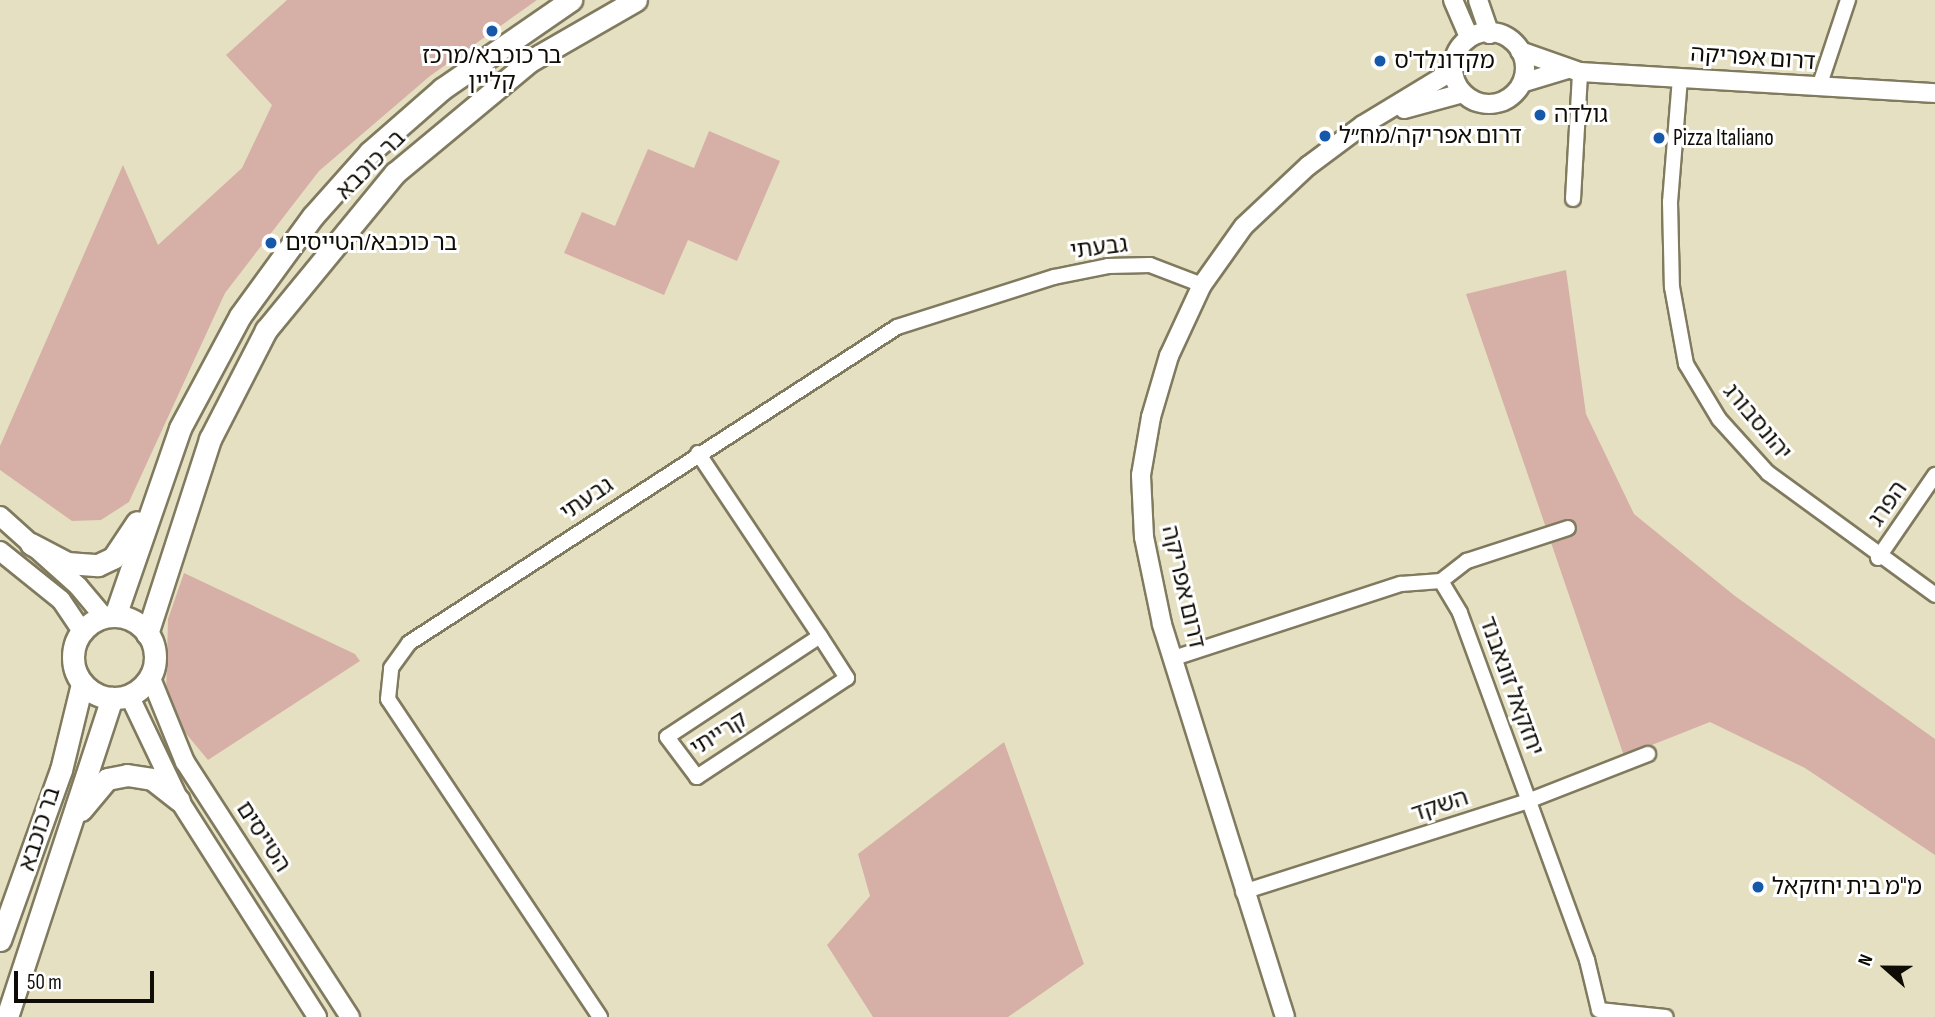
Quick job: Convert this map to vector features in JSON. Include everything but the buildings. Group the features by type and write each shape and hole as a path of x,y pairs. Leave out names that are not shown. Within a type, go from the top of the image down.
{"main road":[{"name":"בר כוכבא","path":"110,616 180,428 240,316 313,216 370,152 442,89 571,0"},
{"name":"בר כוכבא","path":"148,634 210,439 274,320 340,235 404,165 530,61 636,0"},
{"path":"31,544 66,564 98,565 113,558 158,483"},
{"path":"110,616 131,619 148,634 155,657 150,676 121,697 82,684 72,656 82,631 110,616"},
{"name":"בר כוכבא","path":"0,940 61,770 82,684"},
{"name":"בר כוכבא","path":"7,1017 62,845 121,697"},
{"path":"62,845 89,795 107,779 139,775 179,800"}],"street":[{"path":"1453,0 1469,37"},
{"path":"1478,0 1490,34"},
{"path":"1819,87 1848,0"},
{"path":"1490,34 1506,37 1520,51 1527,66 1525,82 1499,103 1476,101 1463,93 1452,71 1454,51 1469,37 1490,34"},
{"name":"דרום אפריקה","path":"1520,51 1574,70 1935,93"},
{"path":"1573,198 1574,70"},
{"name":"דרום אפריקה","path":"1525,82 1574,70"},
{"name":"דרום אפריקה","path":"1285,1017 1243,892 1174,658 1143,537 1141,475 1151,417 1170,356 1202,285 1244,226 1308,166 1381,115 1452,71"},
{"name":"יהונסבורג","path":"1680,78 1670,202 1672,287 1686,364 1719,419 1768,473 1878,558 1935,596"},
{"name":"דרום אפריקה","path":"1381,115 1463,93"},
{"name":"גבעתי","path":"600,1017 388,699 391,668 409,643 698,453 897,327 1054,277 1108,266 1150,265 1202,285"},
{"name":"קרייתי","path":"698,453 820,636 847,678 697,777 667,737 820,636"},
{"name":"הפרג","path":"1878,558 1935,475"},
{"path":"0,516 110,616"},
{"path":"1174,658 1401,584 1441,581 1467,561 1568,527"},
{"path":"0,551 61,600 82,631"},
{"name":"יחזקאל זונאבנד","path":"1441,581 1460,613 1587,961 1599,1014 1666,1017"},
{"name":"הטייסים","path":"150,676 185,762 350,1017"},
{"path":"121,697 179,800 317,1017"},
{"name":"השקד","path":"1243,892 1528,802 1648,754"}],"shaded area":[{"path":"287,0 537,0 430,76 319,171 225,293 129,502 101,520 72,521 0,470 0,446 123,165 158,245 242,168 272,105 226,55"},
{"path":"709,131 780,161 737,261 688,240 664,295 564,253 582,212 615,226 648,149 694,168"},
{"path":"1566,270 1586,414 1634,514 1735,596 1935,739 1935,855 1805,768 1710,722 1624,756 1466,294"},
{"path":"184,573 355,654 360,661 208,760 178,724 166,696 168,619"},
{"path":"1004,742 1084,964 1008,1017 873,1017 827,945 870,896 858,854"}],"place":[{"name":"בר כוכבא/מרכז קליין","path":"492,31"},
{"name":"מקדונלד'ס","path":"1380,61"},
{"name":"גולדה","path":"1540,115"},
{"name":"דרום אפריקה/מח״ל","path":"1325,136"},
{"name":"Pizza Italiano","path":"1659,138"},
{"name":"בר כוכבא/הטייסים","path":"271,243"},
{"name":"מ\"מ בית יחזקאל","path":"1758,887"}]}
